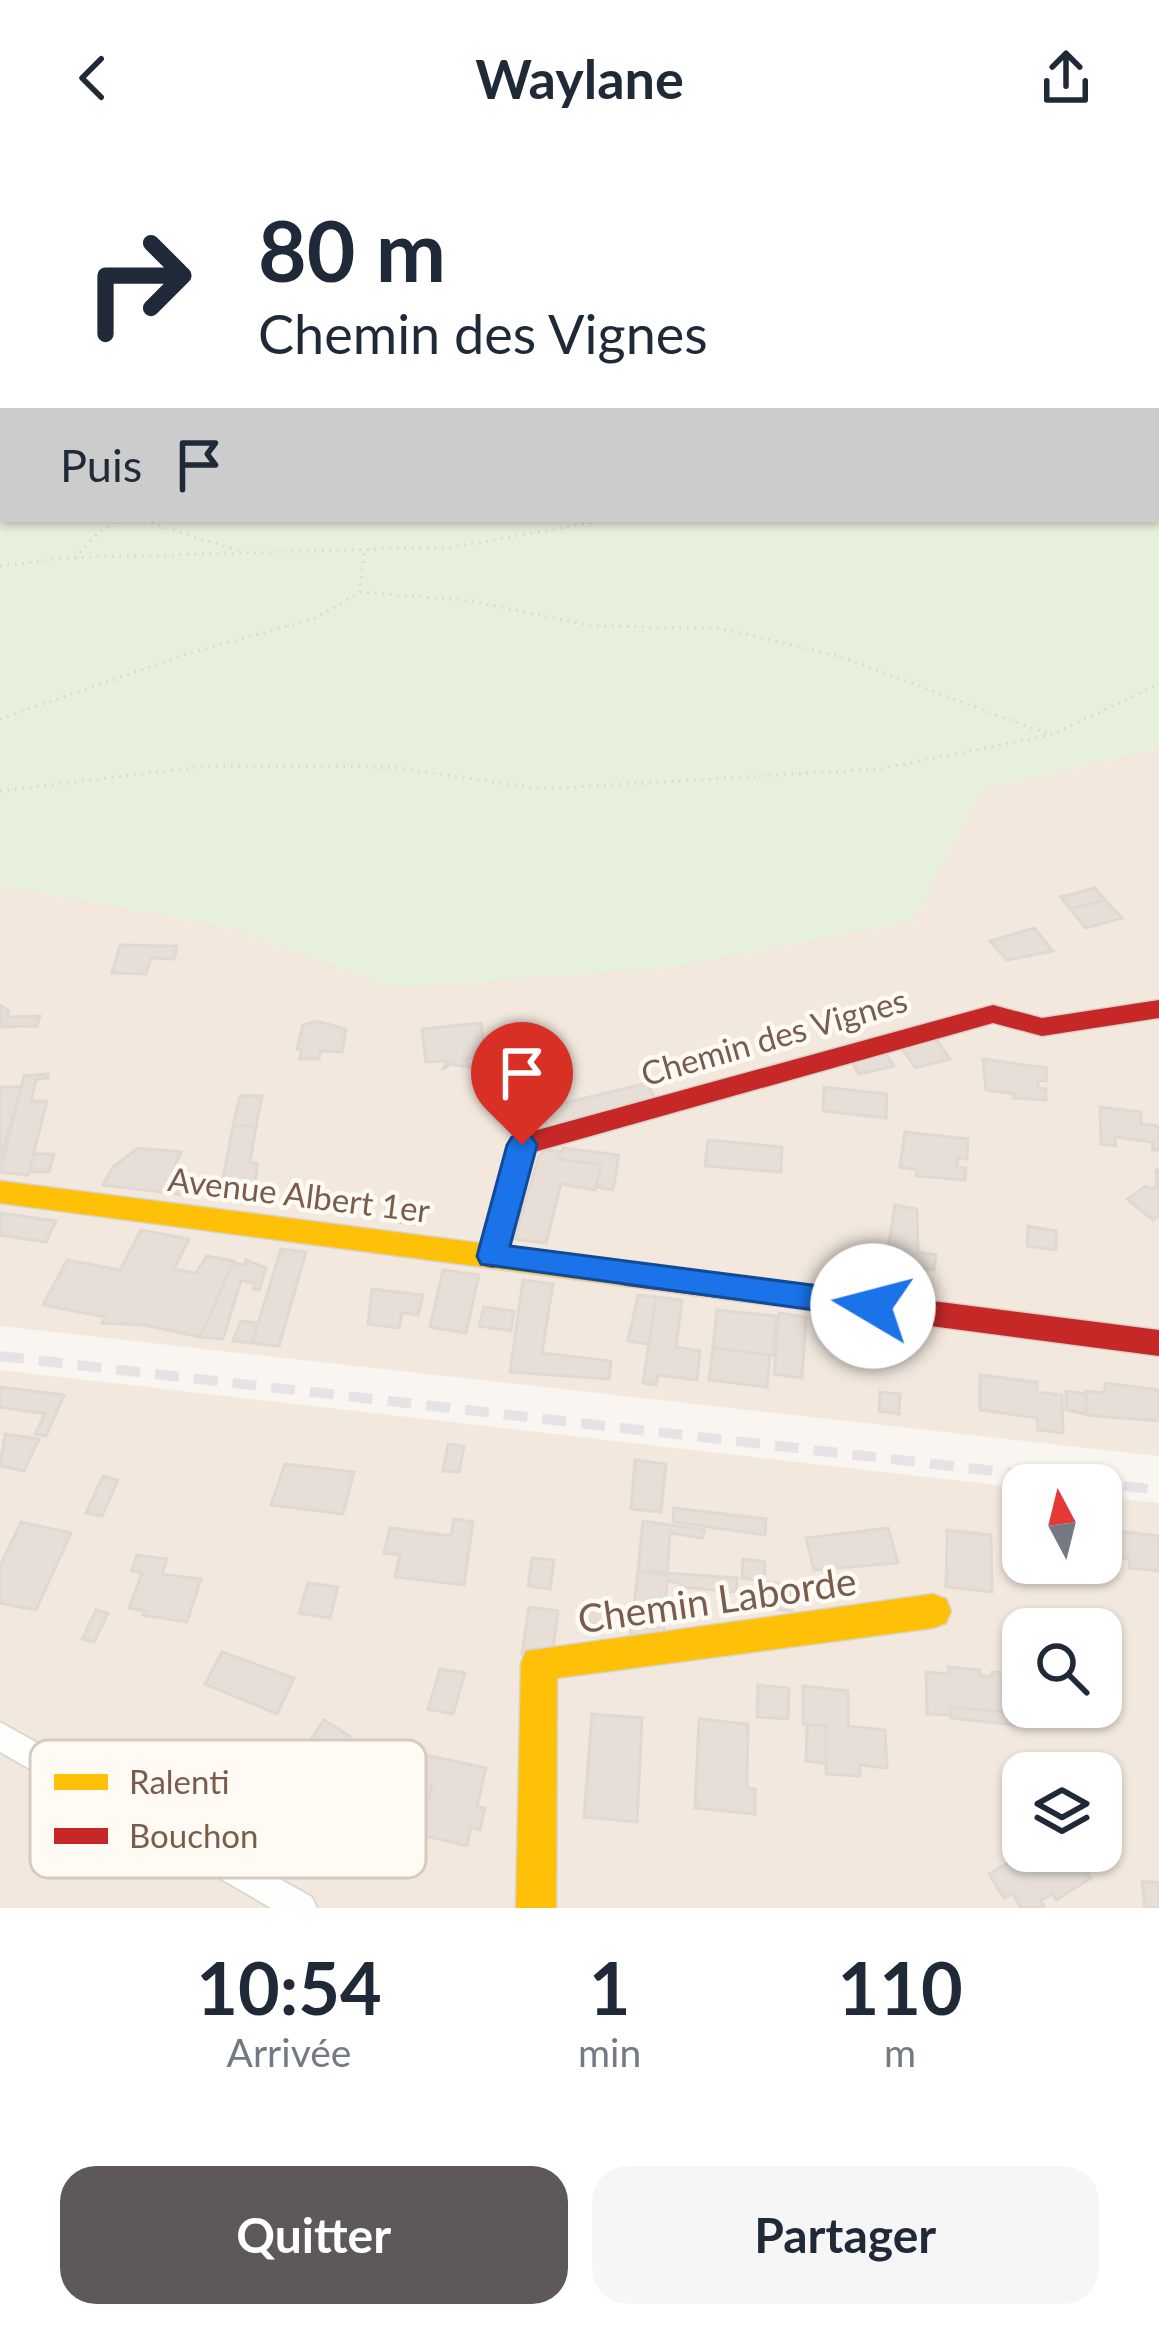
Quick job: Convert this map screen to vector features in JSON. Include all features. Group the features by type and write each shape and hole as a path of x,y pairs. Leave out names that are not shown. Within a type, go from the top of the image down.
{"street":[{"name":"Chemin des Vignes","path":"492,1256 522,1145 993,1014 1042,1027 1159,1010"},
{"name":"Avenue Albert 1er","path":"0,1192 1159,1343"},
{"name":"Chemin Laborde","path":"536,1908 539,1663 933,1611"},
{"path":"0,1736 30,1753"},
{"path":"248,1878 301,1908"}],"path":[{"path":"0,566 77,558 98,533 115,522"},
{"path":"147,522 248,554"},
{"path":"65,559 453,547 595,522"},
{"path":"360,592 364,551"},
{"path":"0,719 189,653 314,619 360,592 472,602 593,626 718,628 839,656 1052,735"},
{"path":"0,791 208,766 391,766 542,789 879,769 1052,735 1159,685"}],"shaded area":[{"path":"1159,748 1159,1456 0,1326 0,885 235,929 395,988 662,968 913,921 981,790"},
{"path":"0,1370 1002,1486 1002,1584 1122,1584 1122,1499 1159,1503 1159,1908 0,1908"}],"green space":[{"path":"0,522 1159,522 1159,748 981,790 913,921 662,968 395,988 235,929 0,885"}],"building":[{"path":"1095,888 1105,900 1070,909 1061,897"},
{"path":"1105,900 1122,918 1086,928 1070,909"},
{"path":"1034,928 1053,951 1007,960 990,941"},
{"path":"120,945 177,946 174,959 151,958 146,974 112,973"},
{"path":"0,1005 9,1011 7,1017 40,1016 37,1026 2,1027"},
{"path":"316,1021 346,1029 342,1052 320,1051 319,1059 300,1059 301,1049 297,1049 303,1025"},
{"path":"481,1023 486,1057 464,1059 472,1068 451,1064 442,1070 448,1061 426,1062 422,1029"},
{"path":"934,1036 950,1059 915,1068 900,1045"},
{"path":"885,1052 894,1066 859,1074 851,1060"},
{"path":"983,1059 1047,1068 1046,1081 1038,1080 1038,1088 1046,1089 1046,1100 986,1090"},
{"path":"48,1074 36,1080 31,1101 46,1101 46,1105 28,1175 0,1172 24,1076"},
{"path":"647,1083 656,1101 548,1128 540,1109"},
{"path":"1,1087 21,1087 0,1162 0,1092"},
{"path":"824,1087 887,1094 886,1118 823,1111"},
{"path":"240,1096 262,1096 256,1126 233,1126"},
{"path":"1100,1107 1141,1112 1141,1124 1159,1126 1159,1150 1153,1150 1152,1142 1115,1137 1116,1146 1101,1144"},
{"path":"233,1126 256,1126 250,1163 257,1163 256,1177 249,1203 219,1199"},
{"path":"905,1132 968,1139 967,1159 958,1158 957,1167 966,1168 965,1180 916,1176 917,1170 900,1167"},
{"path":"708,1140 782,1147 781,1172 705,1166"},
{"path":"138,1148 181,1152 170,1177 200,1180 193,1196 103,1185 113,1167"},
{"path":"563,1148 619,1155 613,1190 596,1187 601,1165 560,1159"},
{"path":"545,1150 562,1152 560,1159 601,1165 595,1190 561,1184 546,1243 514,1239 539,1156"},
{"path":"34,1154 54,1154 49,1172 29,1172"},
{"path":"1159,1170 1159,1216 1153,1220 1127,1199 1146,1186 1157,1185"},
{"path":"386,1204 419,1208 420,1225 387,1221"},
{"path":"895,1205 917,1209 918,1252 936,1255 934,1270 886,1262"},
{"path":"1,1213 56,1221 46,1242 0,1235"},
{"path":"1028,1226 1056,1231 1056,1250 1027,1246"},
{"path":"141,1230 189,1239 174,1269 196,1273 207,1256 234,1261 200,1337 144,1325 102,1323 105,1317 43,1305 67,1260 120,1270"},
{"path":"281,1249 306,1252 279,1346 252,1343"},
{"path":"246,1260 266,1268 259,1290 253,1289 255,1283 241,1281 223,1339 200,1337 233,1263 246,1265"},
{"path":"443,1270 479,1275 466,1333 430,1327"},
{"path":"523,1280 553,1284 542,1353 611,1361 609,1379 510,1372"},
{"path":"372,1289 423,1295 418,1315 402,1313 399,1328 368,1324"},
{"path":"638,1295 656,1297 649,1344 628,1341"},
{"path":"656,1297 682,1300 676,1347 700,1351 697,1380 658,1375 656,1385 643,1383"},
{"path":"484,1307 514,1311 511,1331 479,1326"},
{"path":"717,1310 776,1316 773,1355 713,1348"},
{"path":"779,1313 806,1317 802,1378 774,1374"},
{"path":"241,1321 258,1323 252,1343 233,1341"},
{"path":"713,1348 770,1355 767,1387 709,1380"},
{"path":"980,1375 1037,1382 1037,1392 1062,1395 1063,1433 1038,1430 1037,1418 980,1410"},
{"path":"1105,1383 1159,1390 1159,1421 1086,1415 1086,1391 1105,1393"},
{"path":"0,1387 64,1395 46,1436 35,1434 45,1414 0,1407"},
{"path":"1066,1391 1086,1394 1086,1414 1066,1410"},
{"path":"880,1392 900,1394 899,1414 879,1411"},
{"path":"5,1434 39,1439 24,1471 0,1466"},
{"path":"448,1444 464,1446 459,1472 443,1471"},
{"path":"635,1460 666,1464 661,1512 631,1509"},
{"path":"285,1464 354,1472 343,1514 271,1505"},
{"path":"103,1476 118,1480 102,1516 86,1513"},
{"path":"674,1508 766,1519 765,1535 673,1522"},
{"path":"454,1519 473,1522 464,1585 395,1577 400,1555 384,1553 390,1528 451,1536"},
{"path":"643,1521 704,1530 703,1538 670,1533 667,1575 638,1571"},
{"path":"21,1522 71,1533 36,1610 0,1603 0,1566"},
{"path":"888,1528 898,1563 814,1570 806,1538"},
{"path":"947,1530 991,1535 992,1592 946,1587"},
{"path":"1122,1532 1159,1536 1159,1571 1130,1568 1129,1559 1122,1558"},
{"path":"137,1555 167,1559 162,1574 201,1579 187,1622 129,1608 142,1573 131,1571"},
{"path":"532,1558 554,1560 550,1589 528,1586"},
{"path":"743,1559 765,1562 764,1581 742,1578"},
{"path":"638,1571 737,1578 736,1592 680,1587 680,1583 667,1581 663,1642 629,1645"},
{"path":"767,1582 792,1585 792,1611 765,1608"},
{"path":"308,1583 338,1587 330,1618 299,1613"},
{"path":"584,1602 615,1606 612,1625 582,1622"},
{"path":"529,1607 558,1611 552,1657 522,1654"},
{"path":"96,1610 108,1613 94,1642 82,1639"},
{"path":"222,1652 294,1678 277,1714 205,1684"},
{"path":"948,1667 980,1670 980,1675 992,1677 992,1672 1002,1673 1002,1712 950,1707 951,1715 927,1714 926,1672 949,1674"},
{"path":"440,1669 465,1673 453,1714 428,1709"},
{"path":"758,1685 789,1688 788,1719 757,1717"},
{"path":"803,1686 848,1691 848,1726 885,1730 887,1768 860,1765 860,1776 826,1774 826,1726 803,1724"},
{"path":"950,1707 1002,1712 1002,1724 951,1718"},
{"path":"592,1714 642,1718 637,1822 584,1817"},
{"path":"699,1719 748,1724 747,1788 755,1789 755,1814 695,1808"},
{"path":"324,1720 351,1737 349,1740 310,1740"},
{"path":"807,1724 826,1726 826,1764 806,1761"},
{"path":"426,1755 486,1768 477,1807 485,1808 480,1830 471,1827 467,1846 426,1836 426,1805 432,1786 426,1785"},
{"path":"1002,1866 1002,1872 1087,1872 1091,1878 1056,1900 1052,1894 1041,1900 1044,1906 1021,1908 1013,1894 1004,1898 989,1874"},
{"path":"1142,1881 1159,1883 1159,1908 1145,1908"}],"railway":[{"path":"0,1356 1159,1490"}],"traffic: slow":[{"path":"0,1192 626,1274"},
{"path":"536,1908 539,1663 933,1611"}],"traffic: jam":[{"path":"492,1256 522,1145 993,1014 1042,1027 1159,1009"},
{"path":"626,1274 1159,1343"}],"route":[{"path":"522,1145 492,1256 873,1306"}]}
